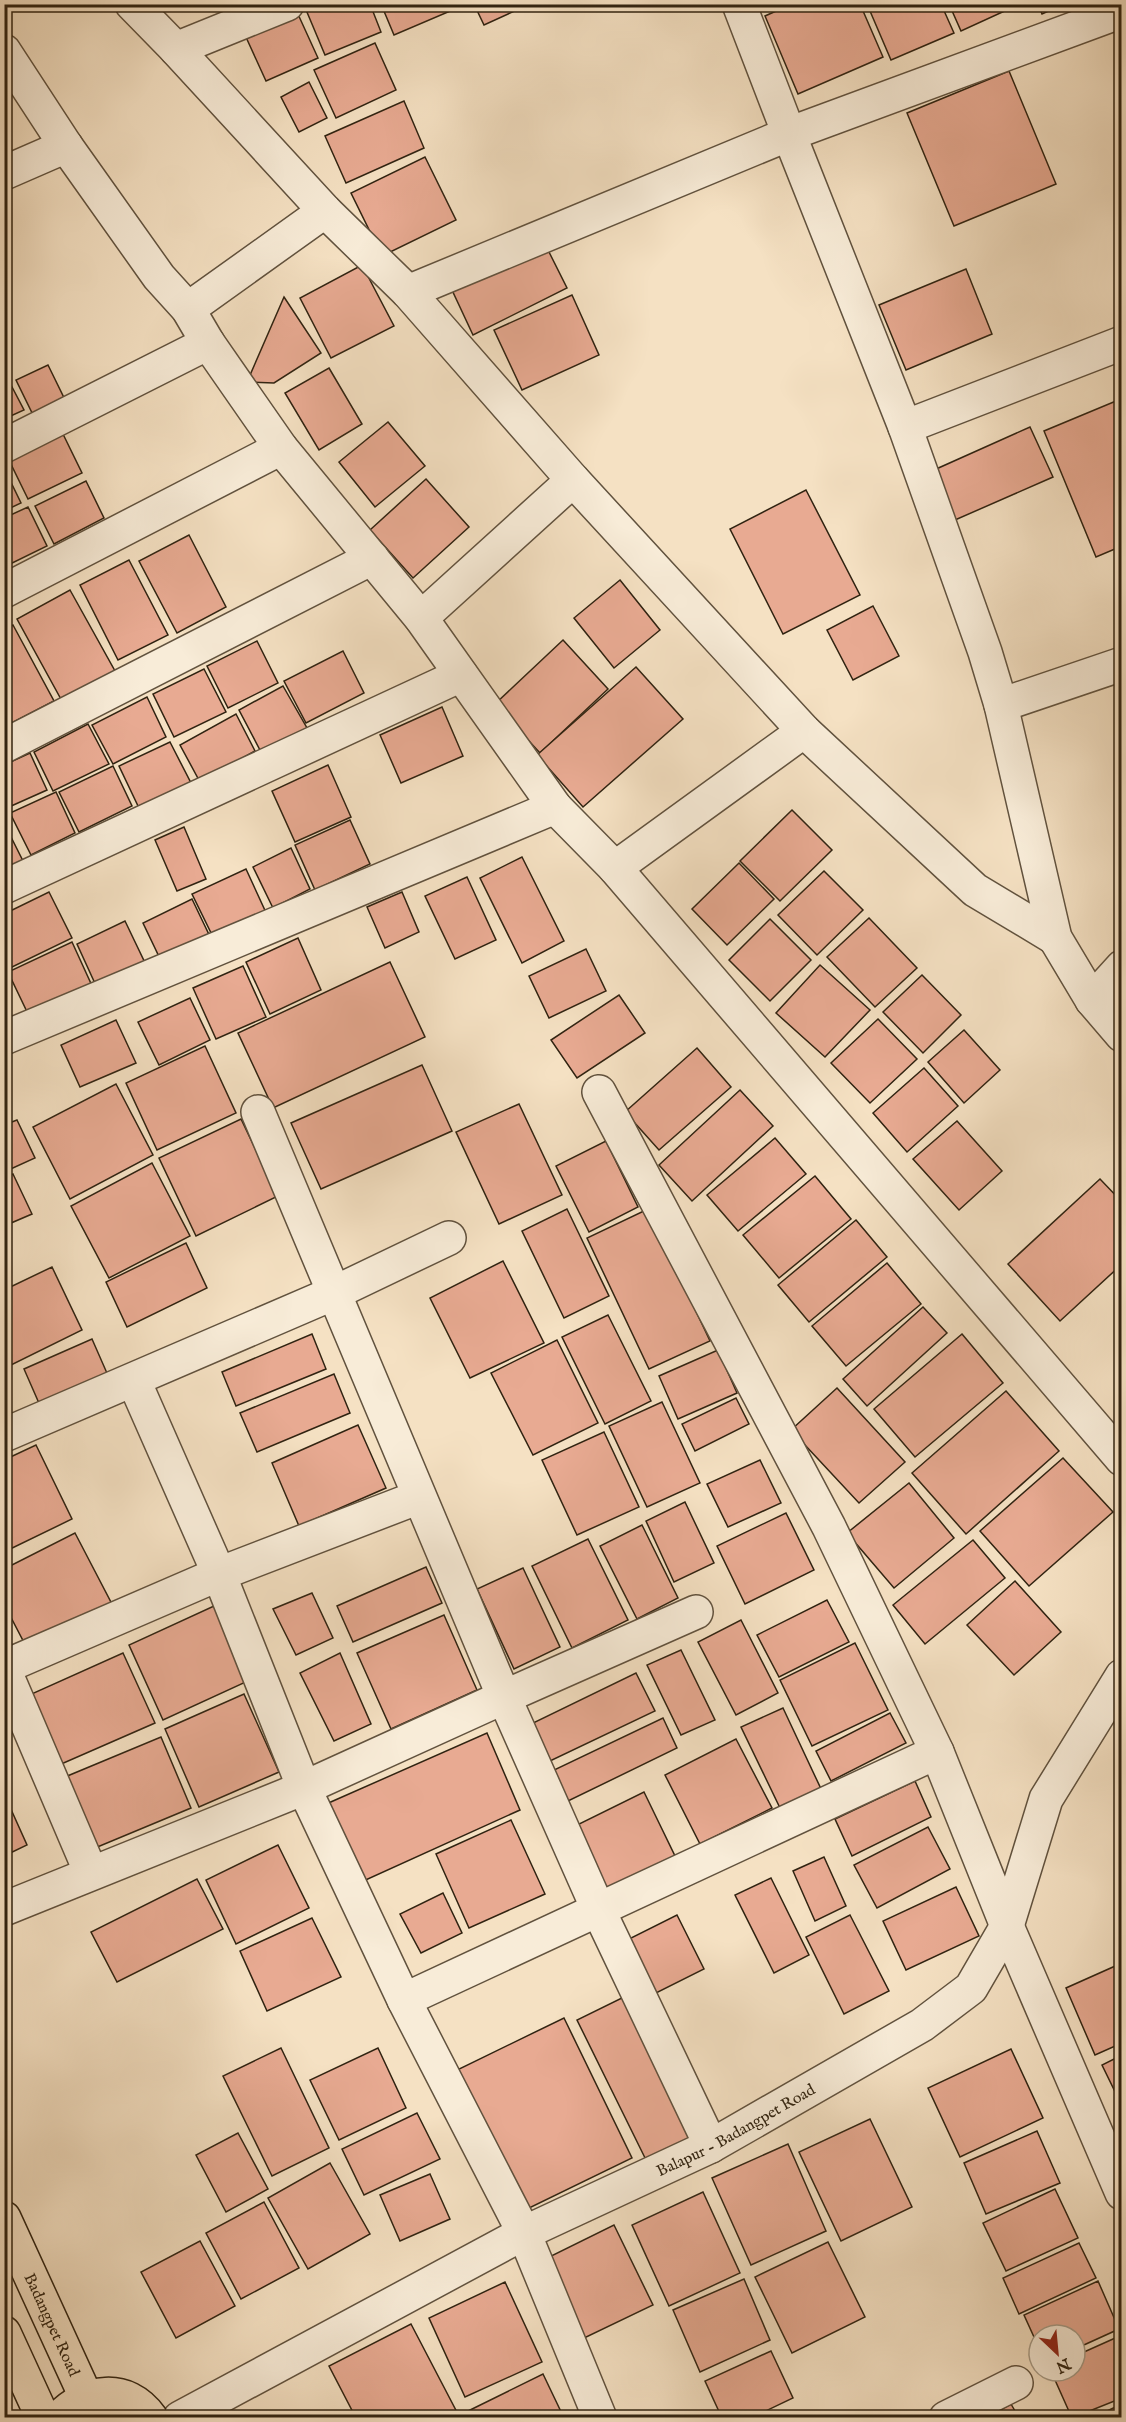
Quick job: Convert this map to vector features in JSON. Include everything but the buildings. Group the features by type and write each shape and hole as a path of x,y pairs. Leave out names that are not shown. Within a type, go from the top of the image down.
{"main road":[{"name":"Badangpet Road","path":"4,2218 86,2397"},
{"path":"4,2333 43,2418"},
{"path":"59,2418 71,2406 86,2397 104,2394 121,2396 137,2403 152,2418"}],"street":[{"path":"132,4 325,212 408,292 573,480 804,732 975,890 1055,938"},
{"path":"176,49 287,4"},
{"path":"739,4 905,427 985,652 1001,705 1055,938 1092,1000 1122,1035"},
{"path":"408,292 789,134 1122,11"},
{"path":"4,51 66,146 159,278 188,309 208,343 281,448 421,618 555,807 615,868 1122,1459"},
{"path":"4,173 66,146"},
{"path":"188,309 325,212"},
{"path":"4,446 208,343"},
{"path":"905,427 1122,343"},
{"path":"4,591 281,448"},
{"path":"421,618 573,480"},
{"path":"4,746 372,558"},
{"path":"1001,705 1122,664"},
{"path":"4,887 461,675"},
{"path":"615,868 804,732"},
{"path":"4,1038 555,807"},
{"path":"1092,1000 1122,966"},
{"path":"599,1092 829,1527 937,1752 1007,1926 1122,2193"},
{"path":"258,1112 504,1697 598,1909 711,2146"},
{"path":"4,1435 334,1293 450,1238"},
{"path":"134,1381 219,1574 304,1788 404,2000 524,2232 600,2418"},
{"path":"91,1873 4,1668 219,1574 419,1497"},
{"path":"4,1909 304,1788 696,1612"},
{"name":"Balapur - Badangpet Road","path":"180,2418 524,2232 711,2146 922,2025 971,1988 1007,1926 1046,1799 1122,1676"},
{"path":"404,2000 937,1752"},
{"path":"946,2418 1016,2383"}]}
